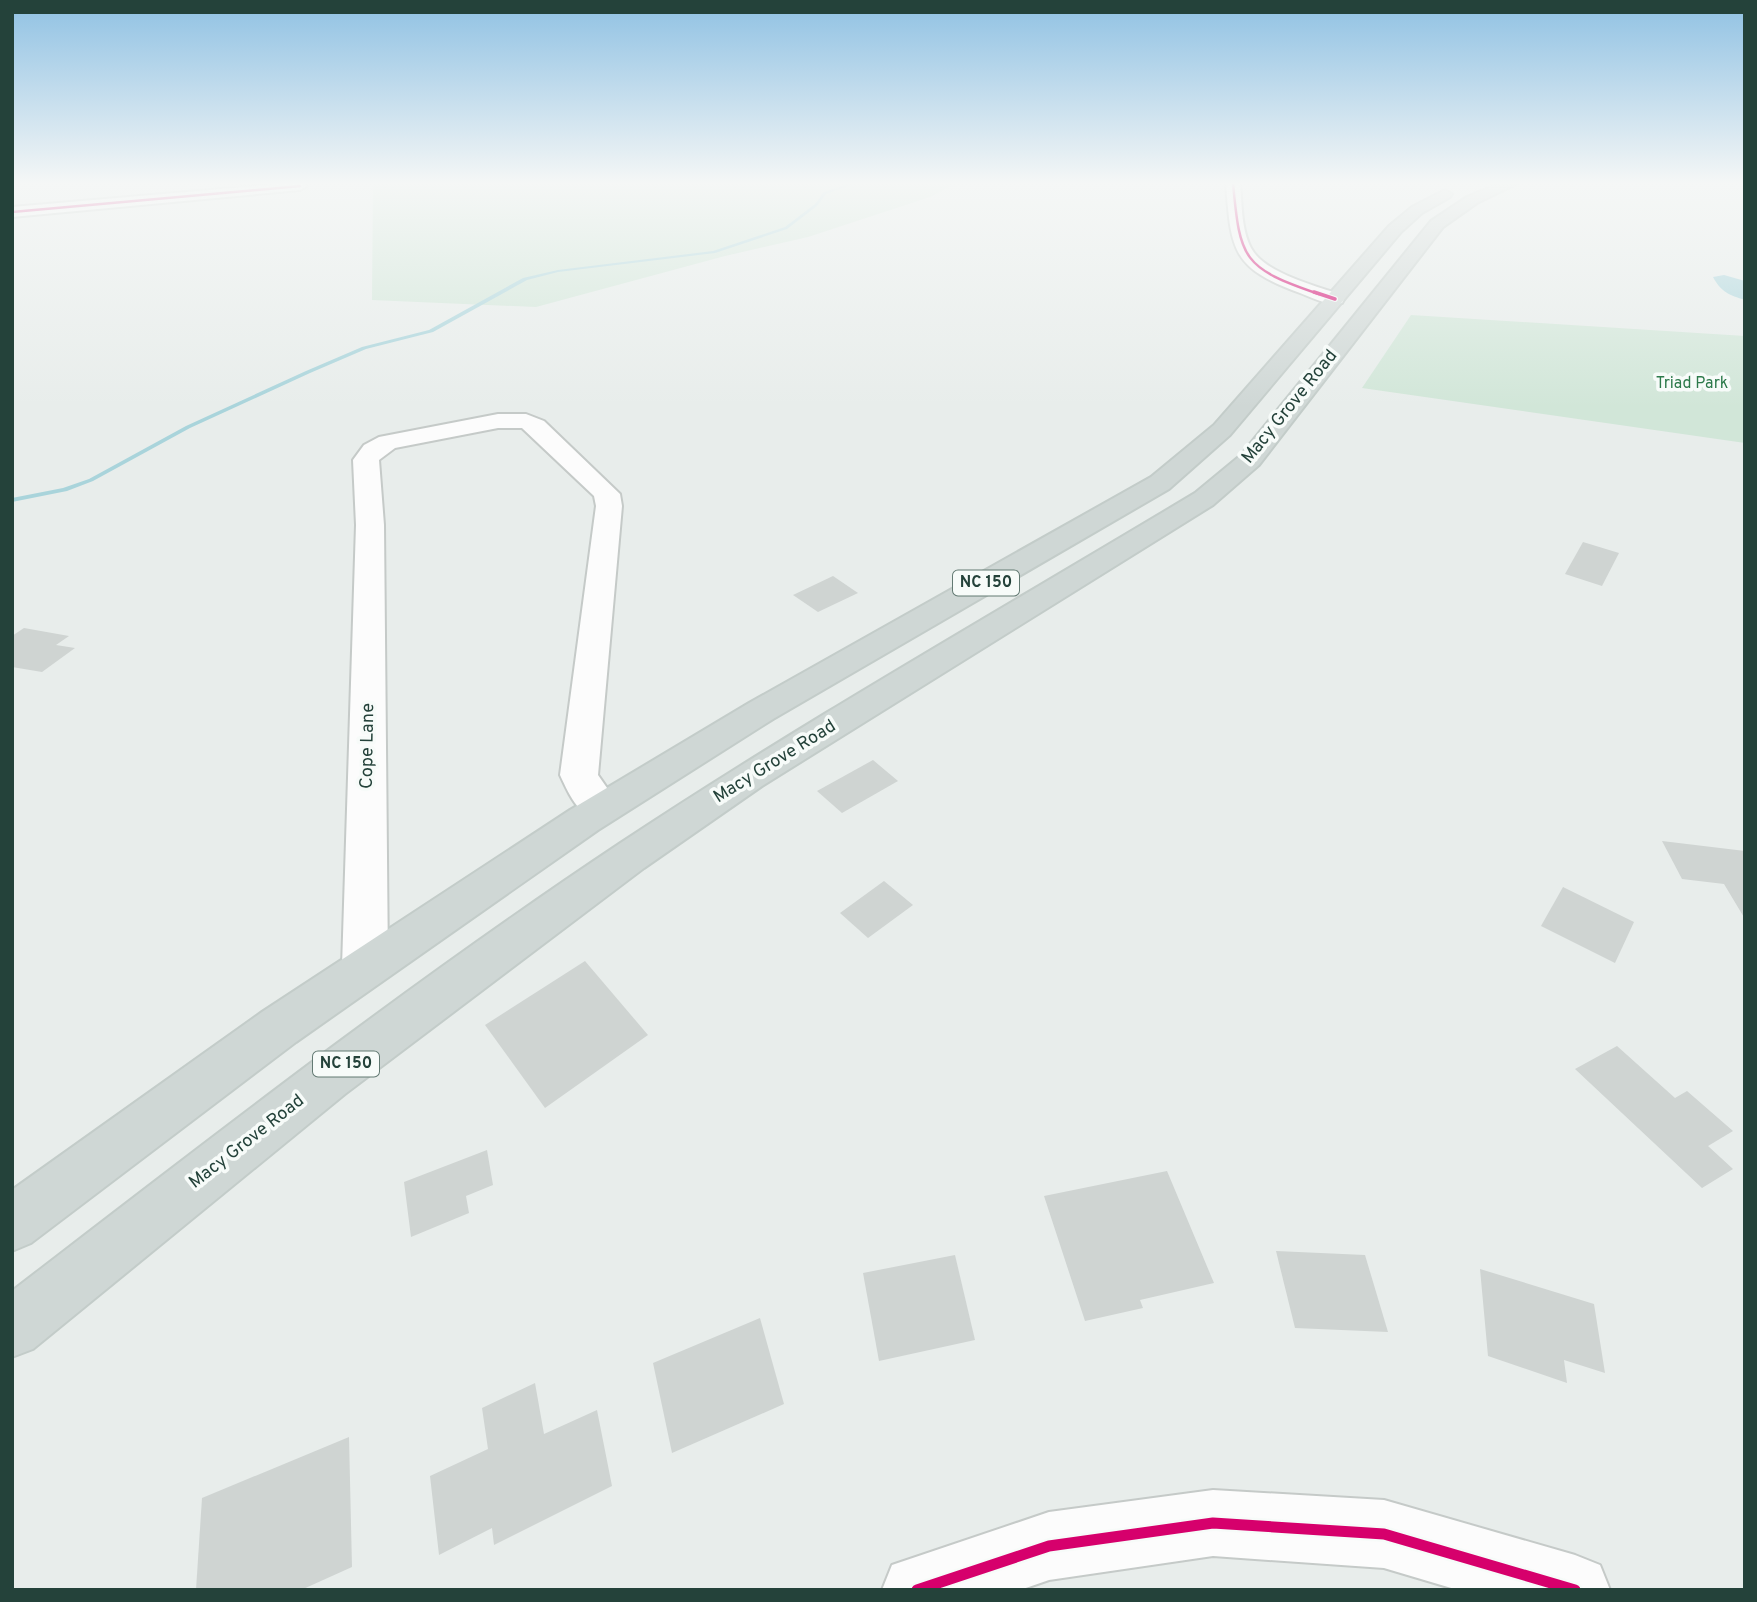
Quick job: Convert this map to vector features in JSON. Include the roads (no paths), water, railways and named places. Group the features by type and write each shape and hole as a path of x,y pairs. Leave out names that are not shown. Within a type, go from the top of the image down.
{"main road":[{"name":"Macy Grove Road","path":"12,1224 365,967 603,808 761,711 1160,482 1205,447 1370,258"},
{"path":"1378,298 1365,292 1365,287 1382,258"},
{"name":"Macy Grove Road","path":"12,1328 328,1078 553,911 749,777 1205,499 1266,441 1410,258"},
{"path":"896,688 1046,574 1099,540 1101,534 1092,523"},
{"path":"12,1245 210,1078"}],"street":[{"path":"1251,258 1284,281 1343,289"},
{"path":"1275,274 1317,281 1343,289"},
{"name":"Cope Lane","path":"365,967 370,525 366,460 373,450 388,442 498,421 526,421 536,426 607,494 609,506 579,775 585,788 603,808"},
{"path":"916,1590 1049,1546 1213,1522 1384,1534 1576,1590"}],"water":[{"path":"1724,275 1745,281 1745,300 1726,292 1713,277"}],"waterway":[{"path":"12,500 65,490 91,480 188,427 308,372 364,348 431,331 525,279 558,271 667,258"}],"park label":[{"name":"Triad Park","path":"1692,384"}]}
